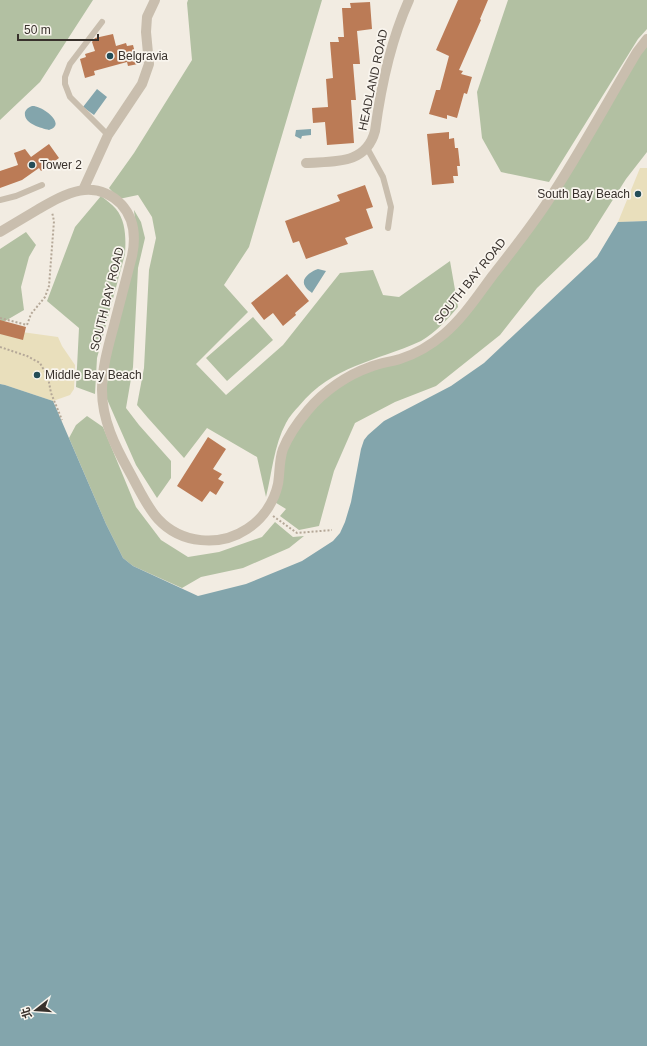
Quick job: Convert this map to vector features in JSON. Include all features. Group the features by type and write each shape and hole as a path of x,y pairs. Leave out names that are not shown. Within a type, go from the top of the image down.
{"street":[{"path":"83,190 108,134 142,84 149,64 146,32 147,17 155,0"},
{"name":"HEADLAND ROAD","path":"306,164 356,157 367,148 373,139 384,76 393,40 409,0"},
{"name":"SOUTH BAY ROAD","path":"0,232 63,195 83,190 101,192 114,198 127,212 134,230 134,243 102,376 104,412 113,440 144,498 156,516 169,528 188,538 203,541 224,540 238,535 252,526 266,511 276,490 280,461 289,436 305,414 324,394 350,376 367,368 422,350 450,329 519,242 548,202 634,56 647,39"}],"lane":[{"path":"102,22 70,64 65,77 65,84 70,97 108,134"},
{"path":"367,148 383,177 390,207 388,228"},
{"path":"0,200 16,196 42,185"}],"path":[{"path":"0,318 27,325 31,314 42,302 47,293 54,221 53,214 47,204"},
{"path":"0,347 27,356 40,363 48,377 51,393 62,420"},
{"path":"266,511 297,533 332,530"}],"green space":[{"path":"0,0 93,0 40,82 0,120"},
{"path":"188,0 322,0 249,247 224,285 248,312 196,364 226,395 283,345 340,273 373,270 383,295 399,297 450,261 458,307 441,326 421,341 340,373 312,392 292,414 282,432 276,450 266,497 257,457 207,428 184,458 137,405 144,368 149,270 156,238 152,217 138,195 119,199 109,188 134,153 192,60"},
{"path":"508,0 647,0 647,29 638,39 549,182 501,172 482,138 477,92"},
{"path":"647,43 647,152 626,179 588,239 537,288 500,335 436,386 395,402 355,423 334,471 319,526 299,530 280,516 286,509 273,501 288,436 332,385 436,341 525,235"},
{"path":"101,196 114,207 122,219 125,230 125,254 97,358 95,394 76,387 79,328 47,301 75,227"},
{"path":"134,210 141,222 145,238 138,268 133,367 126,408 171,461 171,478 157,498 136,465 106,397 109,359 135,221"},
{"path":"26,232 36,245 29,257 21,287 24,310 0,324 0,249"},
{"path":"253,317 273,340 227,381 206,358"},
{"path":"87,416 103,427 136,507 161,540 188,557 219,552 262,537 275,522 293,537 304,536 289,548 243,568 201,577 182,588 133,566 123,558 106,524 69,438 76,425"}],"sand":[{"name":"South Bay Beach","path":"640,168 647,168 647,221 618,222"},
{"name":"Middle Bay Beach","path":"0,329 58,337 62,346 75,365 74,389 70,395 53,401 0,384"}],"water":[{"path":"97,89 107,97 94,115 83,107"},
{"path":"32,106 41,108 51,115 56,124 54,127 49,130 37,127 27,120 25,112"},
{"path":"311,129 311,135 302,136 301,139 295,136 296,130"},
{"path":"647,221 647,1046 0,1046 0,384 53,401 106,524 123,558 133,566 198,596 246,584 302,561 333,541 340,533 351,502 361,449 364,440 368,435 384,421 451,386 484,363 597,257 618,222"},
{"path":"318,269 326,271 312,293 307,289 304,280 310,273"}],"building":[{"path":"458,0 488,0 459,70 463,71 461,74 472,77 467,94 464,93 457,118 447,115 447,119 429,114 436,90 440,90 449,56 436,50"},
{"path":"370,2 372,29 357,31 360,64 353,64 356,100 351,100 354,143 327,145 325,122 313,123 312,108 328,107 326,79 333,78 330,42 339,42 338,37 344,37 342,8 351,8 350,3"},
{"name":"Belgravia","path":"113,34 116,46 126,43 127,46 133,45 138,64 128,66 127,62 94,71 95,75 85,78 80,59 86,57 85,54 95,51 92,42 95,38"},
{"path":"449,132 449,139 454,138 455,148 458,148 460,166 457,166 458,176 453,176 454,183 432,185 427,134"},
{"name":"Tower 2","path":"49,144 59,158 41,171 39,168 22,180 0,188 0,171 18,165 14,153 25,149 31,157"},
{"path":"365,185 373,207 366,209 373,228 345,238 348,244 306,259 299,241 293,243 285,221 340,201 337,195"},
{"path":"287,274 309,301 283,326 273,313 264,320 251,303"},
{"path":"0,320 26,327 23,340 0,334"},
{"path":"208,437 226,449 213,469 222,474 218,479 224,482 216,495 210,491 202,502 177,486"}],"place":[{"name":"Belgravia","path":"110,56"},
{"name":"Tower 2","path":"32,165"},
{"name":"South Bay Beach","path":"638,194"},
{"name":"Middle Bay Beach","path":"37,375"}]}
